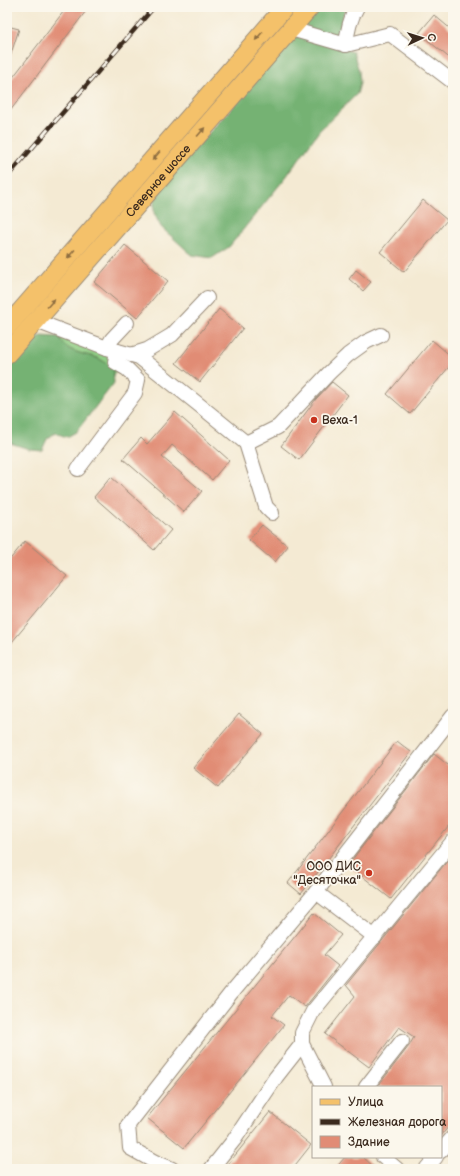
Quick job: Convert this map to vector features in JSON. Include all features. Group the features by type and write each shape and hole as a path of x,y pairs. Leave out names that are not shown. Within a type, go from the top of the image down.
{"main road":[{"name":"Северное шоссе","path":"7,354 29,315 285,7"},
{"name":"Северное шоссе","path":"7,327 29,315 310,7"}],"lane":[{"path":"346,45 351,20 357,7"},
{"path":"291,29 346,45 390,34 453,82"},
{"path":"131,355 147,350 172,335 206,298"},
{"path":"29,315 112,349 139,357 246,443 266,507 272,513"},
{"path":"78,469 135,393 138,380 127,369 115,362 112,349 112,339 127,324"},
{"path":"246,443 278,426 348,355 366,342 381,335"},
{"path":"172,1169 155,1162 130,1148 128,1125 232,993 448,733 453,716"},
{"path":"323,1086 302,1044 302,1033 312,1011 375,937 453,841"},
{"path":"316,892 375,937"},
{"path":"367,1086 402,1041"},
{"path":"211,1169 234,1140 276,1077 302,1044"},
{"path":"442,1150 453,1137"},
{"path":"384,1158 397,1169"},
{"path":"426,1169 435,1158"}],"green space":[{"path":"319,7 347,7 342,20 341,34 335,38 308,29 305,24"},
{"path":"300,36 353,52 359,71 360,83 357,94 319,131 286,177 229,247 212,258 192,255 161,227 154,213 154,200 178,168 293,38"},
{"path":"41,336 59,337 68,348 73,351 103,361 113,370 114,383 76,432 67,437 55,433 47,439 42,450 29,449 7,442 7,367 30,341"},
{"path":"59,337 103,351 124,363 113,375 113,370 103,361 73,351 63,343"}],"building":[{"path":"67,7 89,7 7,115 7,85"},
{"path":"434,15 453,31 453,61 419,33"},
{"path":"7,26 19,29 9,60 7,60"},
{"path":"423,200 447,220 404,272 380,252"},
{"path":"125,245 168,281 137,318 94,282"},
{"path":"356,270 371,282 363,291 349,279"},
{"path":"219,309 243,328 200,382 176,363"},
{"path":"432,340 453,358 453,362 410,414 387,394"},
{"name":"Веха-1","path":"332,382 348,395 299,460 281,446 316,399"},
{"path":"175,412 229,460 212,480 172,445 162,457 202,491 184,512 123,459 141,438 147,444"},
{"path":"111,477 171,530 154,550 94,497"},
{"path":"262,525 288,546 275,562 249,540"},
{"path":"25,541 67,576 7,648 7,563"},
{"path":"239,714 263,734 218,788 193,768"},
{"path":"397,741 411,752 301,894 288,883"},
{"path":"434,754 448,765 453,760 453,821 391,899 348,865"},
{"path":"453,854 453,1121 442,1135 442,1086 378,1086 409,1046 414,1037 399,1027 369,1067 325,1034 355,996 346,985"},
{"path":"314,913 341,935 324,955 338,966 305,1007 289,995 272,1016 284,1025 184,1148 147,1118"},
{"path":"270,1112 311,1145 292,1169 224,1169"},
{"path":"344,1158 364,1158 376,1169 335,1169"}],"railway":[{"path":"7,177 154,7"}],"place":[{"name":"Веха-1","path":"314,420"},
{"name":"ООО ДИС \"Десяточка\"","path":"369,873"}]}
